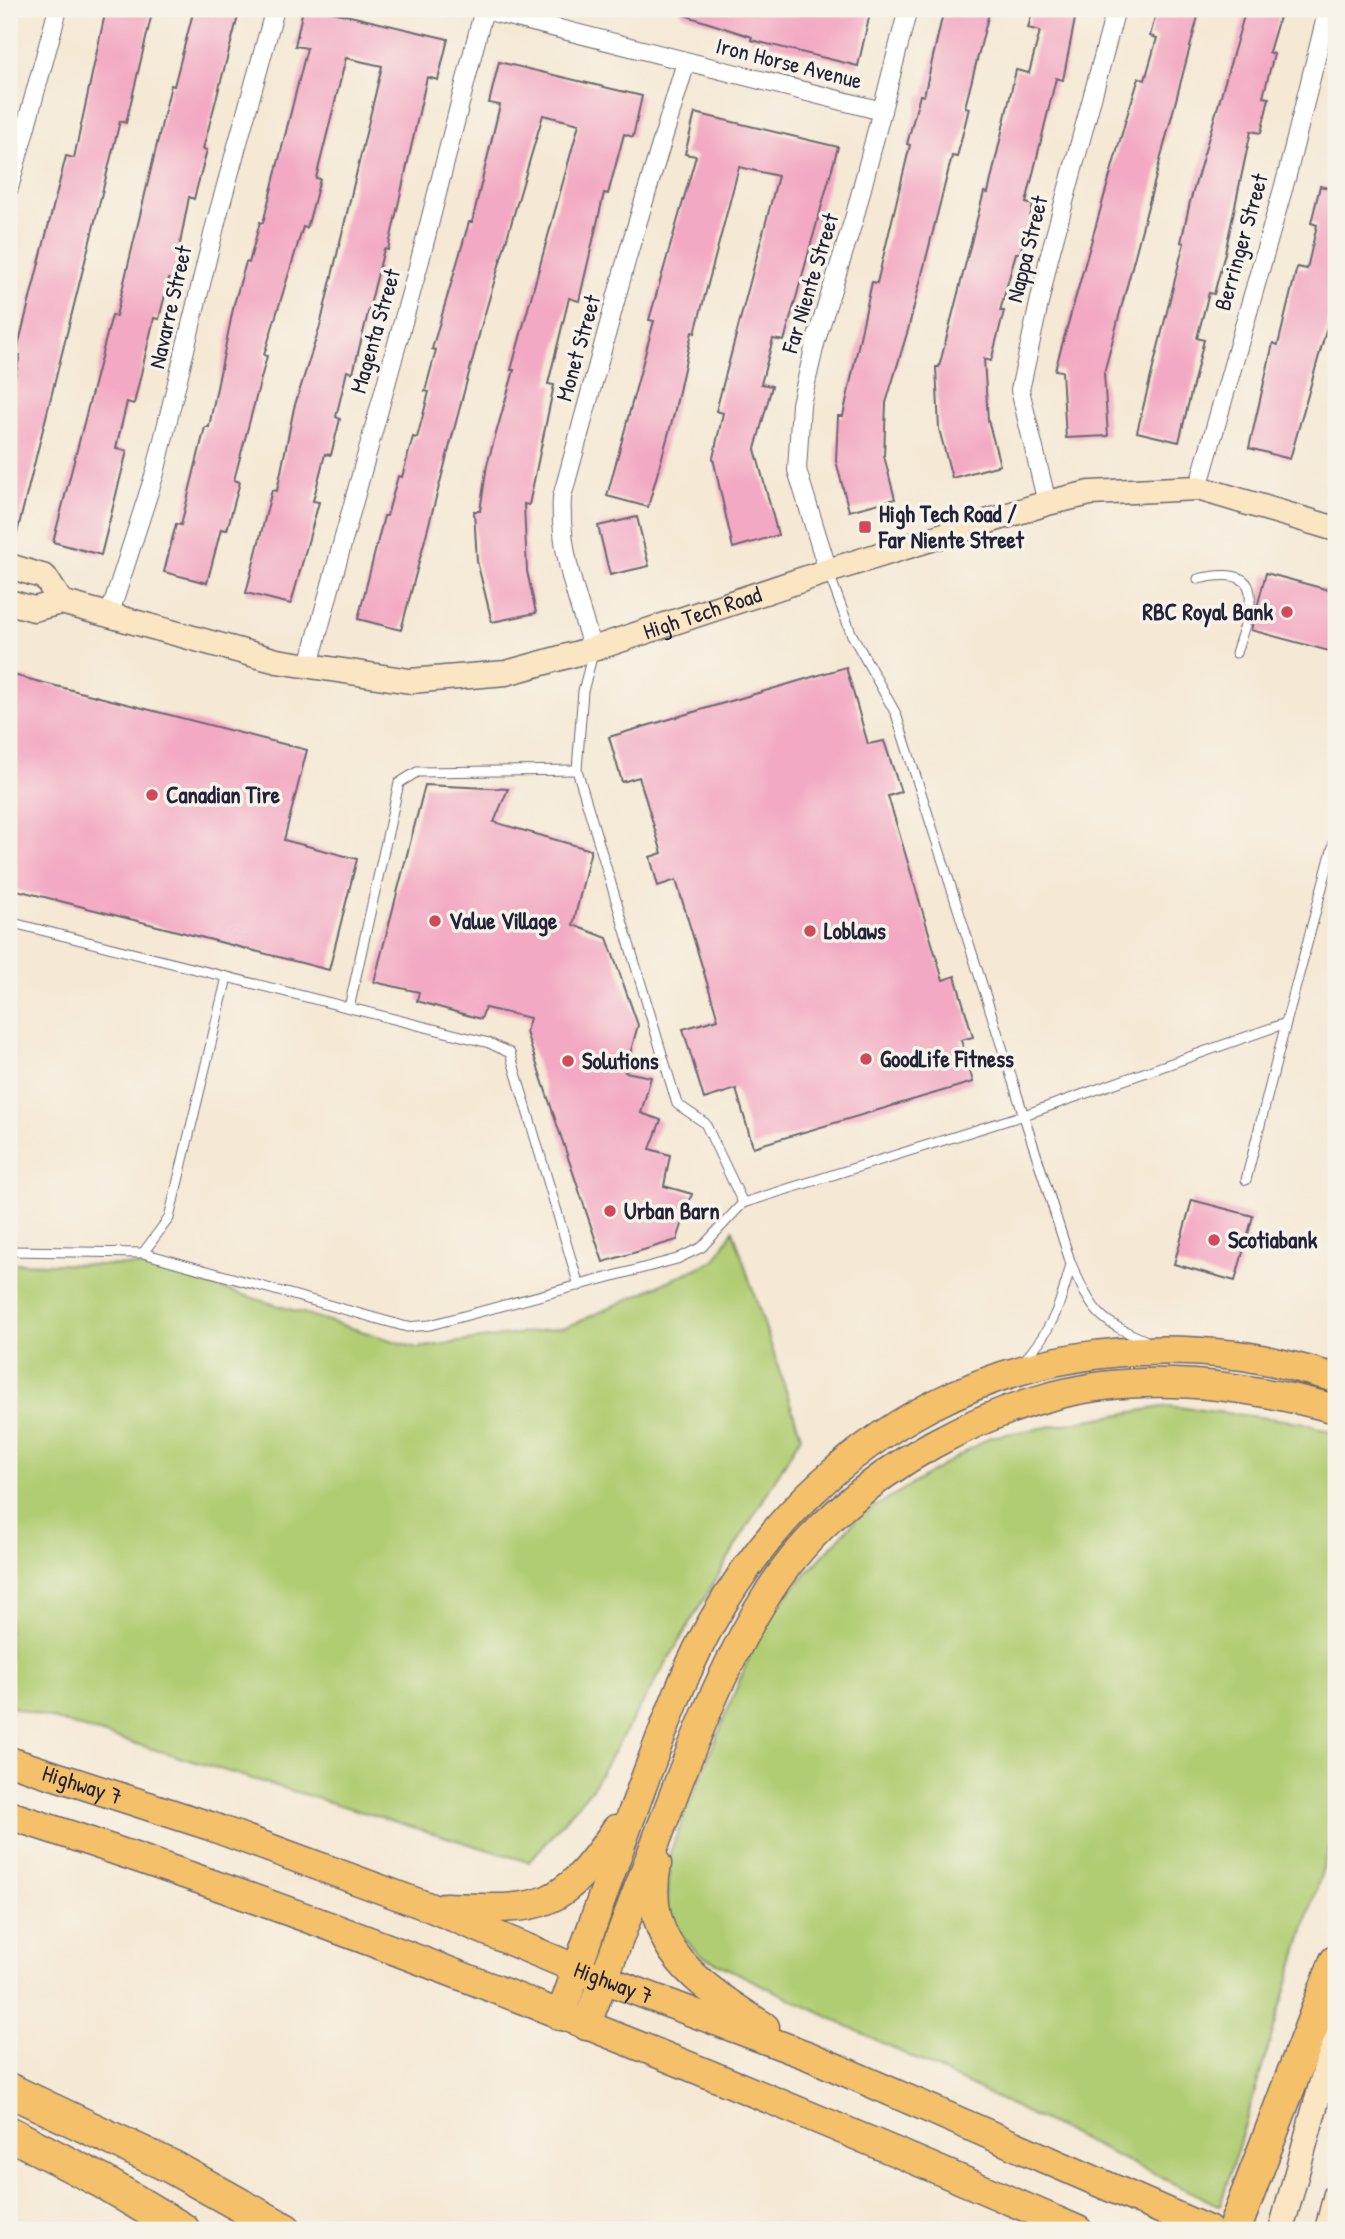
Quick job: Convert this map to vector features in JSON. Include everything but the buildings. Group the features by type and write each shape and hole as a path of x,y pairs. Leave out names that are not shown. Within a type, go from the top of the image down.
{"highway":[{"path":"1238,2223 1336,1962"},
{"path":"9,2091 172,2167 285,2230"},
{"path":"9,2133 103,2182 183,2230"}],"main road":[{"path":"560,2016 638,1796 682,1683 711,1623 742,1573 776,1528 810,1491 860,1449 908,1418 965,1390 1015,1370 1121,1352 1172,1351 1235,1355 1336,1378"},
{"path":"586,2026 667,1810 731,1657 772,1586 816,1534 864,1489 930,1446 993,1416 1062,1394 1141,1382 1224,1385 1336,1409"},
{"name":"Highway 7","path":"9,1761 209,1826 429,1907 604,1980 809,2056 1208,2230"},
{"path":"429,1907 507,1909 551,1900 572,1886 588,1870 638,1796"},
{"path":"667,1810 654,1897 656,1915 677,1959 704,1987 809,2056"},
{"path":"9,1815 338,1928 845,2129 1078,2230"}],"street":[{"path":"9,188 58,9"},
{"name":"Navarre Street","path":"109,616 155,473 217,218 275,9"},
{"name":"Iron Horse Avenue","path":"482,9 883,111"},
{"name":"Magenta Street","path":"309,666 420,260 482,9"},
{"name":"Far Niente Street","path":"828,571 797,470 801,404 883,111 908,9"},
{"name":"Nappa Street","path":"1047,503 1020,390 1049,258 1116,9"},
{"name":"Berringer Street","path":"1198,488 1287,175 1328,9"},
{"name":"Monet Street","path":"593,649 566,557 560,527 562,497 628,254 686,62"},
{"name":"High Tech Road","path":"9,602 34,609 61,602 276,661 410,681 506,673 593,649 828,571 1047,503 1090,493 1198,488 1336,530"},
{"path":"9,566 45,577 61,602"},
{"path":"1281,2230 1336,2031"},
{"path":"1327,2230 1336,2195"}],"lane":[{"path":"828,571 852,633 896,714 1071,1264 1090,1306 1113,1326 1172,1351"},
{"path":"1198,579 1225,573 1240,579 1248,587 1253,598 1237,653"},
{"path":"593,649 583,691 577,769 677,1104 705,1123 743,1203"},
{"path":"349,1008 399,783 418,772 577,769"},
{"path":"1246,1180 1336,838"},
{"path":"9,922 489,1043 510,1054 579,1286"},
{"path":"143,1253 169,1218 227,977"},
{"path":"9,1251 143,1253 407,1327 430,1325 677,1259 702,1247 743,1203 1024,1115 1286,1023"},
{"path":"1015,1370 1045,1338 1058,1312 1071,1264"}],"green space":[{"path":"733,1230 801,1436 592,1788 529,1862 9,1706 9,1263 148,1266 417,1348 567,1327 715,1260"},
{"path":"1168,1406 1301,1422 1336,1434 1336,1825 1220,2206 698,1954 667,1918 670,1852 764,1620 858,1517 990,1437"}],"place":[{"name":"High Tech Road / Far Niente Street","path":"865,527"},
{"name":"RBC Royal Bank","path":"1287,612"},
{"name":"Canadian Tire","path":"152,795"},
{"name":"Value Village","path":"435,921"},
{"name":"Loblaws","path":"810,931"},
{"name":"GoodLife Fitness","path":"866,1059"},
{"name":"Solutions","path":"568,1061"},
{"name":"Urban Barn","path":"610,1211"},
{"name":"Scotiabank","path":"1214,1240"}]}
